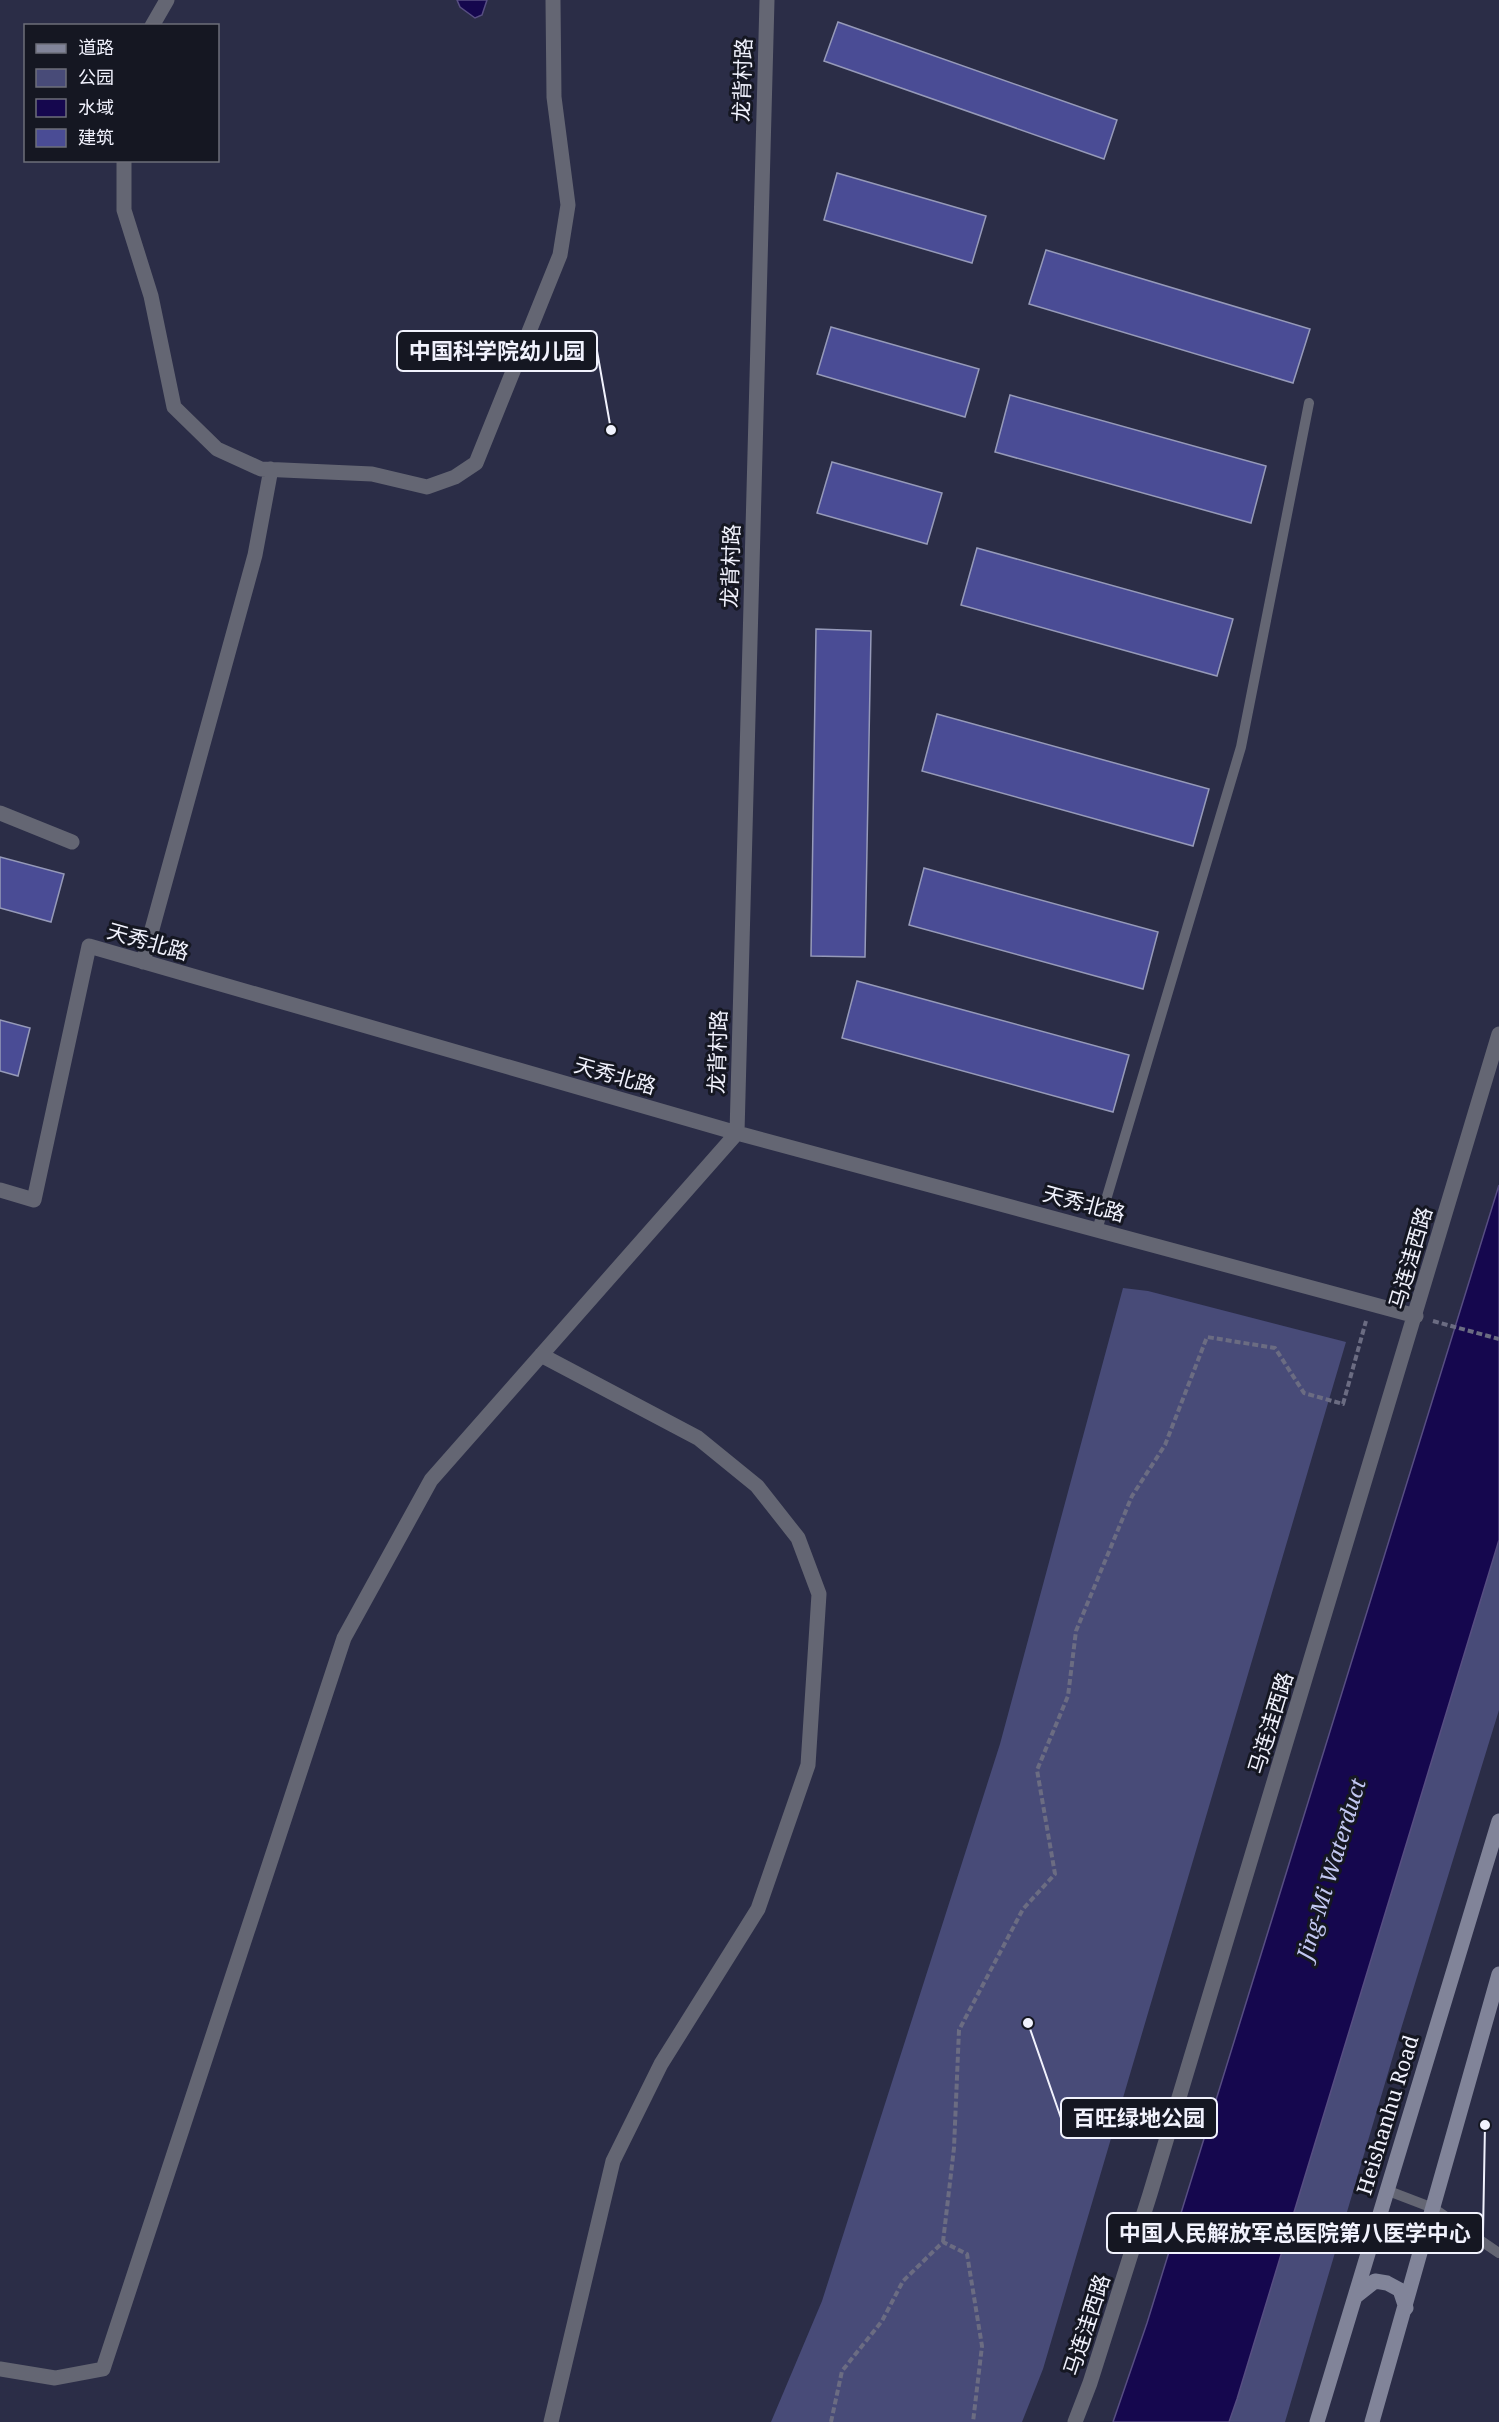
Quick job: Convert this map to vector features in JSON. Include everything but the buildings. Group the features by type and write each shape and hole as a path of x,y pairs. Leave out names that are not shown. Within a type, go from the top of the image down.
{"main road":[{"name":"Heishanhu Road","path":"1317,2422 1499,1821"},
{"path":"1372,2422 1499,1974"},
{"path":"1356,2296 1375,2282 1388,2283 1400,2290 1406,2308"}],"street":[{"path":"153,24 167,0"},
{"path":"124,162 124,210 151,296 174,407 217,449 261,469 372,474 427,487 455,477 476,463 560,255 568,205 554,97 553,0"},
{"name":"龙背村路","path":"737,1133 767,0"},
{"path":"143,962 255,555 271,469"},
{"path":"0,813 72,842"},
{"name":"天秀北路","path":"0,1190 34,1200 89,946 737,1133 1416,1316"},
{"name":"马连洼西路","path":"1075,2422 1090,2384 1147,2206 1499,1034"},
{"path":"0,2369 55,2378 103,2369 344,1638 431,1480 737,1133"},
{"path":"541,1355 698,1438 757,1486 798,1538 819,1594 808,1765 758,1909 661,2064 613,2161 551,2422"}],"lane":[{"path":"1097,1230 1241,747 1309,404"},
{"path":"1386,2190 1433,2208 1499,2253"}],"path":[{"path":"831,2422 842,2371 882,2321 903,2282 944,2241 954,2148 959,2030 1023,1909 1055,1874 1037,1770 1068,1696 1076,1631 1132,1496 1165,1445 1207,1337 1275,1348 1304,1393 1343,1404 1371,1304"},
{"path":"1416,1316 1499,1340"},
{"path":"944,2241 967,2254 975,2300 982,2346 974,2422"}],"green space":[{"path":"1123,1288 1148,1291 1346,1342 1043,2369 1022,2422 771,2422 822,2301 1000,1744"},
{"path":"1499,1540 1499,1710 1401,2029 1285,2422 1229,2422"}],"water":[{"path":"457,0 487,0 482,15 475,18 460,7"},
{"name":"Jing-Mi Waterduct","path":"1499,1185 1499,1540 1237,2399 1229,2422 1113,2422 1147,2323"}],"place":[{"name":"中国科学院幼儿园","path":"611,430"},
{"name":"百旺绿地公园","path":"1028,2023"},
{"name":"中国人民解放军总医院第八医学中心","path":"1485,2125"}]}
